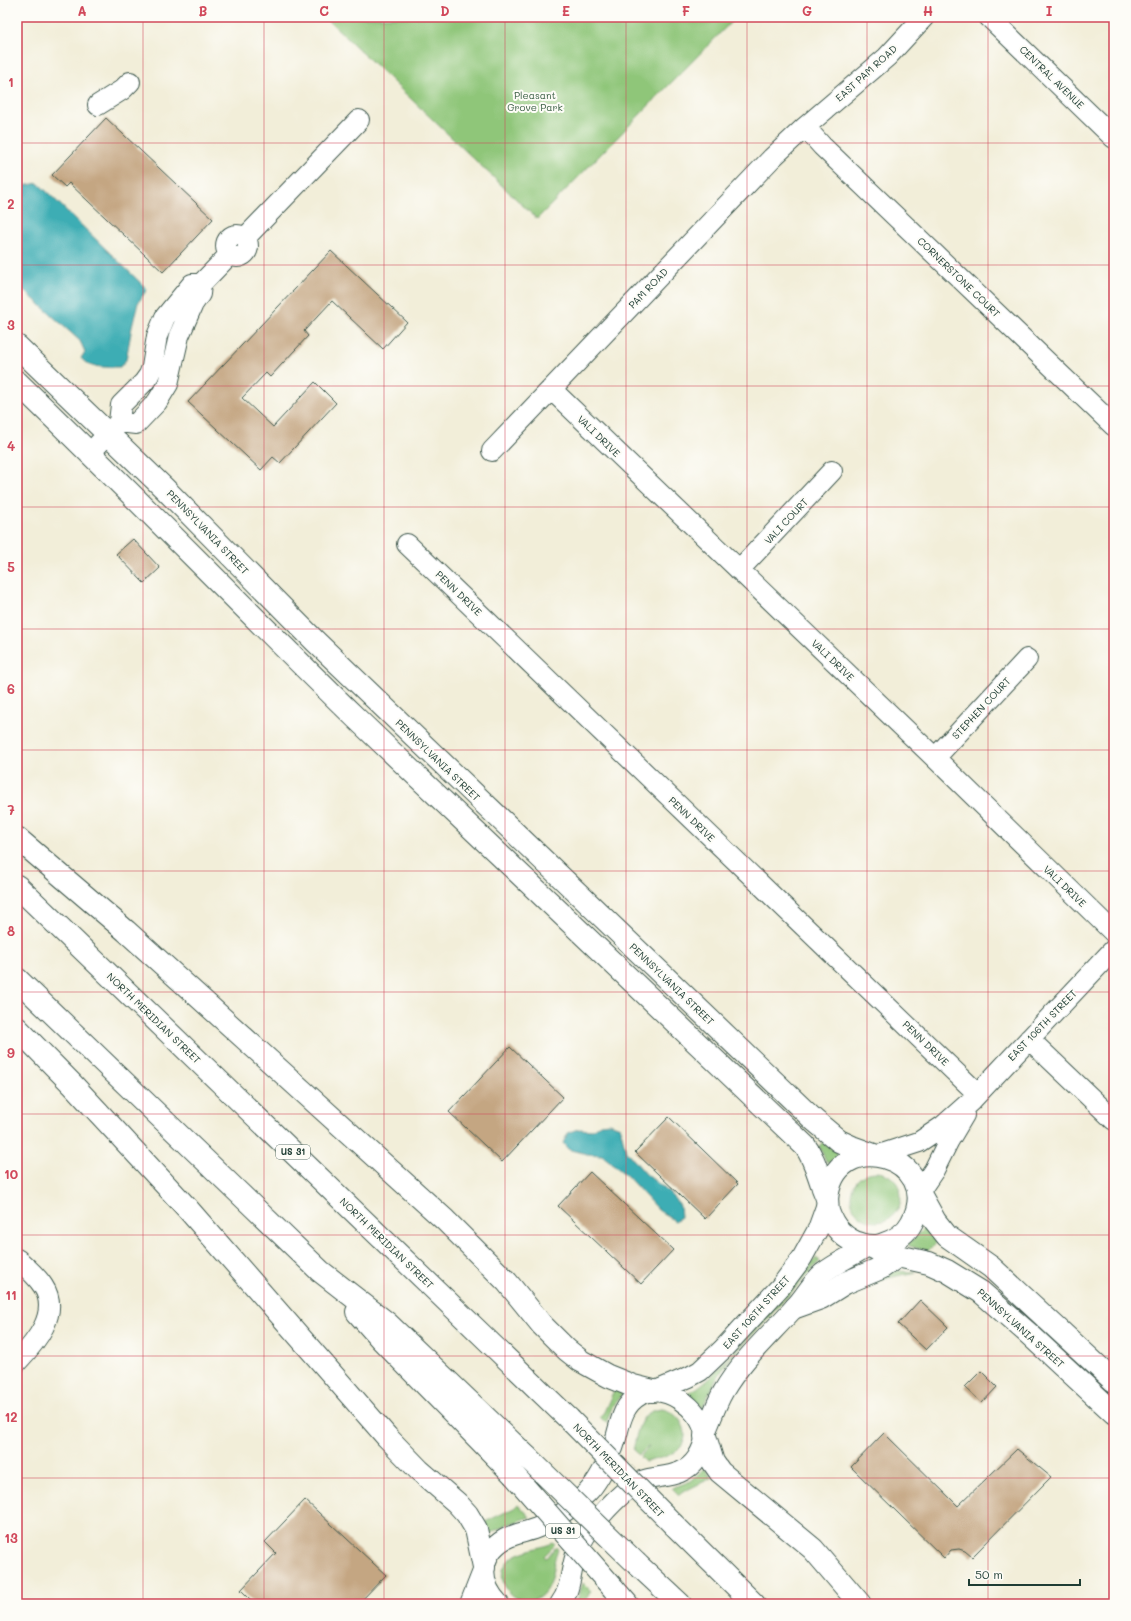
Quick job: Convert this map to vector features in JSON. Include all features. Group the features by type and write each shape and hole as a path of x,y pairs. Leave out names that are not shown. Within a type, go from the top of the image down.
{"main road":[{"name":"PENNSYLVANIA STREET","path":"17,346 114,428 165,489 321,647 814,1120 839,1141 877,1155"},
{"path":"17,382 357,719 805,1146 815,1161 830,1217 838,1230 850,1240 869,1246 889,1243 898,1238 912,1223 916,1214 920,1193"},
{"path":"17,838 132,936 445,1220 507,1282 542,1325 567,1350 581,1361 608,1376 633,1386 654,1391"},
{"name":"NORTH MERIDIAN STREET","path":"17,886 569,1419 674,1526 754,1604"},
{"name":"US 31","path":"17,979 320,1271 380,1338 513,1474 620,1596"},
{"path":"17,1028 73,1085 187,1208 388,1437 419,1470 463,1509 476,1529 484,1569"},
{"path":"827,1202 830,1184 839,1170 852,1160 860,1156 877,1155 895,1160 903,1166 914,1180 935,1221 947,1236 990,1267 1114,1382"},
{"name":"PENNSYLVANIA STREET","path":"869,1246 884,1253 929,1263 954,1275 981,1292 1024,1329 1114,1413"},
{"path":"796,1307 821,1298 845,1283 881,1268 898,1256"},
{"path":"320,1271 387,1323 680,1604"},
{"path":"705,1435 713,1462 720,1472 813,1549 860,1604"}],"street":[{"name":"EAST PAM ROAD","path":"805,127 872,70 924,17"},
{"name":"CENTRAL AVENUE","path":"989,17 1114,138"},
{"path":"98,105 122,90 130,82"},
{"path":"90,453 114,428 121,405 144,382 148,375 152,367 157,336 165,317 179,313 192,284 201,284 229,255 234,257 244,255 248,247 248,242 245,238 359,120"},
{"name":"PAM ROAD","path":"492,451 772,158 805,127"},
{"name":"CORNERSTONE COURT","path":"805,127 822,146 1114,426"},
{"name":"VALI DRIVE","path":"551,389 1114,932"},
{"name":"VALI COURT","path":"739,570 832,471"},
{"name":"PENN DRIVE","path":"407,544 974,1097"},
{"name":"STEPHEN COURT","path":"935,758 1027,659"},
{"name":"EAST 106TH STREET","path":"877,1155 919,1142 929,1137 974,1097 1114,949"},
{"path":"1029,1039 1114,1120"},
{"name":"EAST 106TH STREET","path":"920,1193 974,1097"},
{"name":"EAST 106TH STREET","path":"470,1604 490,1552 504,1540 538,1527 562,1514 588,1492 606,1463 613,1448 623,1412 634,1400 645,1393 685,1379 700,1371 723,1349 781,1286 802,1258 818,1229 827,1202"},
{"path":"560,1604 566,1595 577,1551 589,1530 629,1487 638,1482 666,1477 688,1467 697,1458 724,1391 751,1352 796,1307 810,1286 822,1274 835,1264 869,1246"},
{"path":"17,1259 42,1284 46,1291 48,1307 47,1317 38,1337 17,1362"},
{"path":"654,1391 673,1396 688,1406 697,1415 705,1435"},
{"path":"484,1569 485,1583 499,1604"}],"green space":[{"name":"Pleasant Grove Park","path":"325,17 736,17 537,219"},
{"path":"823,1142 838,1153 837,1156 829,1163 827,1163 819,1146"},
{"path":"876,1172 886,1174 894,1179 899,1187 901,1197 899,1207 894,1215 886,1220 876,1222 866,1220 858,1215 853,1207 851,1197 853,1187 858,1179 866,1174"},
{"path":"926,1226 938,1241 928,1251 909,1246 908,1244"},
{"path":"816,1258 820,1261 728,1361 716,1380 702,1408 687,1393 709,1379 801,1278"},
{"path":"896,1271 916,1272 879,1281 851,1296 847,1290"},
{"path":"615,1388 623,1393 613,1405 606,1423 600,1417 604,1412"},
{"path":"662,1409 669,1411 679,1419 685,1431 685,1438 683,1444 678,1450 662,1458 645,1462 640,1457 649,1446 639,1455 633,1450 638,1430 640,1424 648,1414"},
{"path":"705,1468 711,1478 679,1495 672,1488 691,1481"},
{"path":"518,1504 530,1517 506,1525 489,1534 485,1522 514,1508"},
{"path":"553,1543 555,1545 544,1556 546,1558 556,1547 558,1549 550,1581 546,1590 538,1598 529,1601 520,1599 512,1594 505,1587 502,1578 504,1568 510,1559 524,1552"},
{"path":"583,1583 591,1591 583,1604 576,1604"}],"water":[{"path":"38,183 147,289 138,303 126,360 120,367 98,367 84,362 81,358 85,352 80,341 17,284 17,191 23,186"},
{"path":"610,1123 620,1127 626,1151 646,1174 674,1198 680,1206 681,1217 675,1221 658,1210 627,1176 602,1155 587,1154 568,1149 563,1143 568,1133 579,1129 592,1130 600,1124"}],"building":[{"path":"106,118 213,219 163,272 69,183 65,187 52,175"},
{"path":"331,251 407,322 383,349 332,301 304,331 308,336 270,377 266,373 242,398 273,427 315,382 336,403 280,463 273,457 261,470 188,402"},
{"path":"133,539 160,568 144,583 116,554"},
{"path":"510,1047 563,1097 502,1162 449,1112"},
{"path":"669,1117 738,1184 705,1219 635,1152"},
{"path":"590,1172 673,1250 641,1284 558,1206"},
{"path":"920,1300 948,1327 926,1350 898,1324"},
{"path":"981,1371 997,1387 982,1403 965,1387"},
{"path":"884,1433 958,1506 1017,1449 1051,1477 972,1557 965,1551 959,1549 951,1550 944,1558 851,1467"},
{"path":"305,1500 386,1575 358,1604 255,1604 241,1590 276,1553 265,1542"}]}
